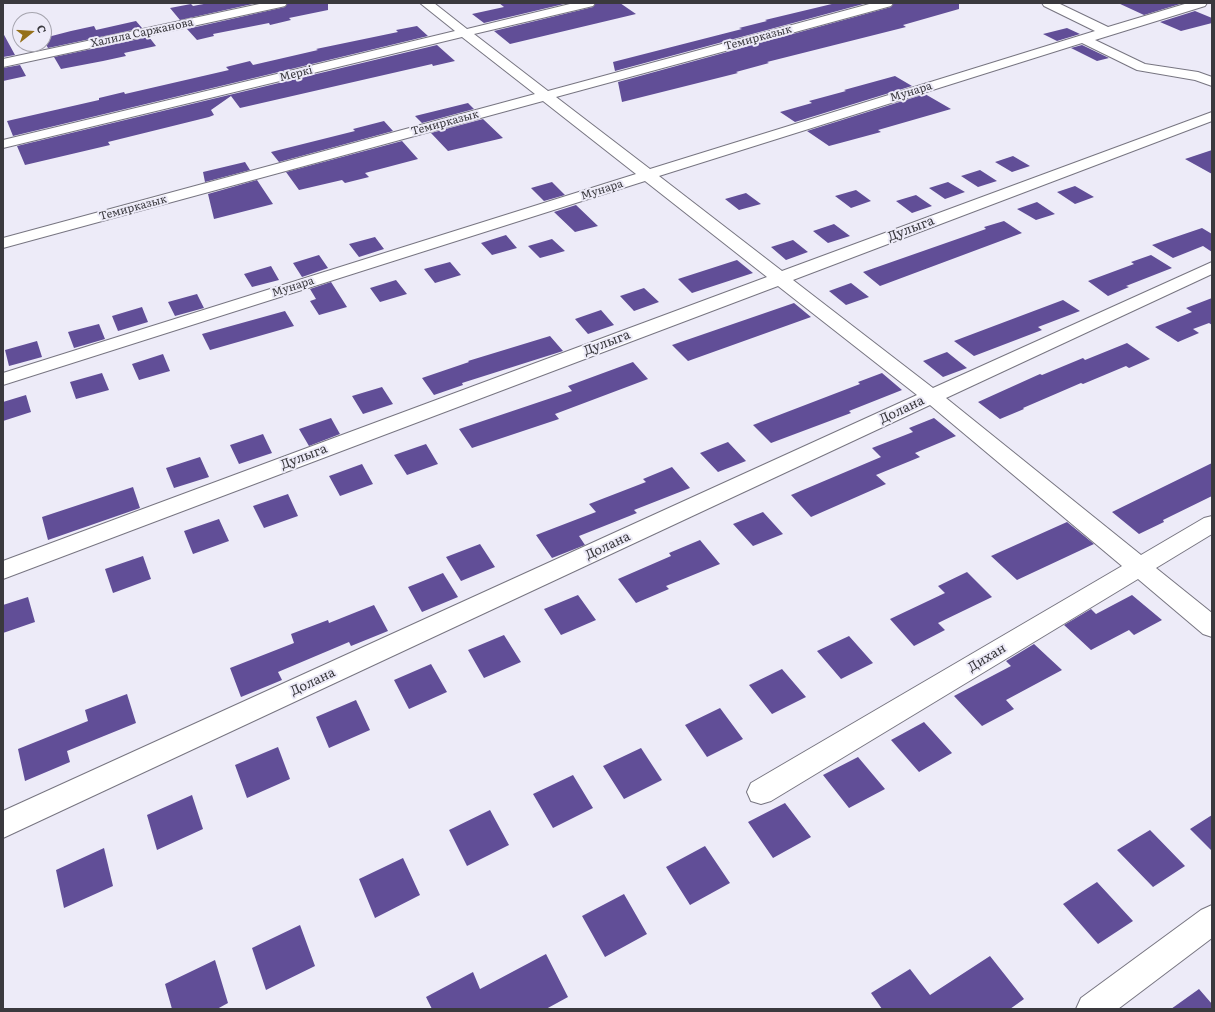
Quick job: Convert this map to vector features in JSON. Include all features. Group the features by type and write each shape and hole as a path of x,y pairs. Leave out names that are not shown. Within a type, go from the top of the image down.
{"street":[{"name":"Халила Саржанова","path":"3,63 281,3"},
{"path":"426,3 931,396 1212,627"},
{"name":"Меркі","path":"3,144 589,3"},
{"name":"Темирказык","path":"3,243 888,3"},
{"path":"1048,3 1107,32"},
{"name":"Мунара","path":"3,379 647,175 1201,3"},
{"path":"1083,39 1142,67 1198,76 1212,82"},
{"name":"Дулыга","path":"3,570 1212,116"},
{"name":"Долана","path":"3,825 1212,267"},
{"name":"Дихан","path":"761,792 1212,524"},
{"path":"1092,1009 1212,920"}],"building":[{"path":"209,3 257,3 180,20 170,8 191,4 193,6"},
{"path":"288,3 328,3 328,10 289,18 291,20 270,25 269,23 213,34 214,36 197,40 187,29 285,7"},
{"path":"499,3 568,3 484,23 472,14 504,7"},
{"path":"596,3 620,3 636,14 510,44 494,31 593,7"},
{"path":"836,3 867,3 615,71 613,62 742,29 739,28 767,21 765,20"},
{"path":"894,3 959,3 959,9 903,25 906,27 767,62 769,63 736,72 738,73 622,102 618,82 891,7"},
{"path":"1118,3 1178,3 1180,4 1144,15"},
{"path":"1195,11 1212,18 1212,23 1181,31 1160,22"},
{"path":"136,21 142,28 52,47 52,36 94,26 96,30"},
{"path":"417,26 428,36 13,136 7,121 99,100 99,98 124,92 125,94 229,70 226,67 250,61 253,65 318,50 316,49 398,32 396,30"},
{"path":"1067,28 1080,34 1057,41 1043,34"},
{"path":"3,33 15,55 3,57"},
{"path":"149,37 156,46 124,53 126,56 103,61 61,69 54,57"},
{"path":"437,45 455,61 433,66 432,64 240,108 231,96 211,110 214,115 209,117 108,142 110,145 25,165 17,146"},
{"path":"1082,45 1109,58 1097,61 1071,48"},
{"path":"20,65 26,76 3,81 3,68"},
{"path":"895,76 912,86 795,122 780,112 812,103 809,101 846,91 844,90"},
{"path":"925,94 951,109 878,130 881,132 829,146 807,131"},
{"path":"468,103 474,109 422,123 415,116"},
{"path":"483,119 503,138 448,151 431,133"},
{"path":"384,121 393,131 279,162 271,152 355,131 353,129"},
{"path":"402,141 418,159 365,173 369,177 345,183 342,180 299,190 286,172"},
{"path":"1212,150 1212,174 1185,159"},
{"path":"1013,156 1030,166 1012,172 995,162"},
{"path":"245,162 250,170 205,182 203,172"},
{"path":"980,170 997,181 978,187 961,176"},
{"path":"257,180 273,204 214,219 208,194"},
{"path":"552,182 565,195 544,201 531,188"},
{"path":"948,182 965,192 945,199 929,188"},
{"path":"1075,186 1094,197 1075,204 1057,192"},
{"path":"856,190 871,201 851,208 835,196"},
{"path":"746,193 761,204 739,210 725,199"},
{"path":"916,195 932,206 912,213 896,201"},
{"path":"1037,202 1055,214 1036,220 1017,209"},
{"path":"576,205 598,226 575,232 554,212"},
{"path":"1004,221 1022,233 880,286 863,272 986,229 984,227"},
{"path":"834,224 850,236 828,243 813,231"},
{"path":"1202,228 1212,234 1212,252 1203,246 1173,258 1152,245"},
{"path":"506,235 517,248 492,255 481,243"},
{"path":"375,237 384,249 359,257 349,244"},
{"path":"552,239 565,251 540,258 528,246"},
{"path":"793,240 808,252 786,260 771,247"},
{"path":"319,255 328,268 302,277 293,263"},
{"path":"1151,255 1172,268 1126,286 1129,287 1108,296 1088,281 1134,264 1131,262"},
{"path":"737,260 753,273 692,293 678,279"},
{"path":"450,262 461,275 435,283 424,269"},
{"path":"271,266 279,280 252,287 244,274"},
{"path":"396,280 407,294 380,302 370,288"},
{"path":"331,282 347,307 319,315 310,301 316,299 310,289"},
{"path":"851,283 869,297 846,305 829,291"},
{"path":"644,288 659,302 634,311 620,296"},
{"path":"197,294 204,308 175,316 168,302"},
{"path":"1212,298 1212,325 1209,323 1193,329 1199,333 1178,342 1155,327 1192,312 1186,308"},
{"path":"1063,300 1080,311 1038,327 1042,330 974,356 954,341"},
{"path":"794,303 811,317 688,361 672,345"},
{"path":"142,307 148,322 118,331 112,316"},
{"path":"601,310 614,325 588,334 575,319"},
{"path":"285,311 294,326 210,350 202,334"},
{"path":"99,324 105,339 74,348 68,332"},
{"path":"550,336 563,351 462,383 463,385 434,395 422,378 469,362 468,361"},
{"path":"37,341 42,357 9,366 5,350"},
{"path":"1127,343 1150,359 1129,368 1126,366 1083,384 1081,383 1000,419 978,402 1040,374 1042,375 1083,358 1085,360"},
{"path":"947,352 967,368 943,377 923,361"},
{"path":"163,354 170,371 139,380 132,364"},
{"path":"633,362 648,379 555,414 559,419 472,448 459,429 572,391 568,386"},
{"path":"102,373 109,390 76,399 70,382"},
{"path":"882,373 902,390 849,411 851,413 771,443 753,425 860,384 858,382"},
{"path":"382,387 393,404 363,414 352,396"},
{"path":"26,395 31,412 3,421 3,402"},
{"path":"331,418 340,434 309,446 299,429"},
{"path":"934,418 956,436 915,453 920,457 876,475 886,484 811,517 791,495 881,457 872,448 913,432 909,428"},
{"path":"263,434 272,453 239,464 230,445"},
{"path":"728,442 746,461 718,472 700,453"},
{"path":"426,444 438,464 407,475 394,455"},
{"path":"200,457 209,477 174,488 166,468"},
{"path":"1212,463 1212,496 1163,520 1164,522 1139,534 1112,512"},
{"path":"362,464 373,484 340,496 329,476"},
{"path":"672,467 690,488 634,510 637,513 579,536 585,545 552,558 536,535 596,512 589,504 646,482 643,479"},
{"path":"133,487 140,508 48,540 42,517"},
{"path":"288,494 298,516 264,528 253,506"},
{"path":"763,512 783,534 753,546 733,524"},
{"path":"219,519 229,541 193,554 184,531"},
{"path":"1067,522 1094,544 1017,580 991,556"},
{"path":"700,540 720,564 666,586 669,589 636,603 618,579 671,556 669,553"},
{"path":"480,544 495,567 461,581 446,557"},
{"path":"143,556 151,579 113,593 105,569"},
{"path":"967,572 992,597 938,623 945,630 914,646 890,619 945,593 938,586"},
{"path":"443,573 458,597 422,612 408,587"},
{"path":"578,595 596,620 561,635 544,609"},
{"path":"1132,595 1162,620 1134,635 1129,630 1091,650 1064,625 1091,609 1096,614"},
{"path":"28,597 35,622 3,633 3,605"},
{"path":"374,605 388,631 351,646 349,642 278,672 282,680 241,697 230,668 294,643 291,634 328,620 329,623"},
{"path":"504,635 521,662 484,678 468,650"},
{"path":"849,636 873,663 841,679 817,651"},
{"path":"1034,644 1062,670 1006,700 1014,709 982,726 954,696 1011,666 1006,661"},
{"path":"431,664 447,692 409,709 394,680"},
{"path":"782,669 806,697 772,714 749,685"},
{"path":"127,694 136,723 67,751 70,762 25,781 18,749 88,721 85,710"},
{"path":"356,700 370,730 329,748 316,717"},
{"path":"720,708 743,739 707,757 685,725"},
{"path":"924,722 952,753 919,772 891,740"},
{"path":"278,747 290,779 247,798 235,765"},
{"path":"641,748 662,780 624,799 603,766"},
{"path":"858,757 885,789 849,808 823,775"},
{"path":"573,775 593,808 553,828 533,794"},
{"path":"192,795 203,829 157,850 147,815"},
{"path":"785,803 811,837 773,858 748,822"},
{"path":"490,810 509,845 467,866 449,830"},
{"path":"1212,815 1212,851 1190,829"},
{"path":"1150,830 1185,866 1153,887 1117,850"},
{"path":"705,846 730,883 690,905 666,867"},
{"path":"104,848 113,886 64,908 56,870"},
{"path":"403,858 420,895 375,918 359,879"},
{"path":"1097,882 1133,921 1098,944 1063,904"},
{"path":"624,894 647,934 605,957 582,916"},
{"path":"300,925 315,966 266,990 252,948"},
{"path":"546,954 568,997 546,1009 432,1009 426,997 473,972 480,989"},
{"path":"990,956 1024,999 1010,1009 882,1009 871,993 910,969 930,995"},
{"path":"215,960 228,1003 217,1009 172,1009 165,984"},
{"path":"1199,989 1212,1004 1212,1009 1171,1009"}]}
